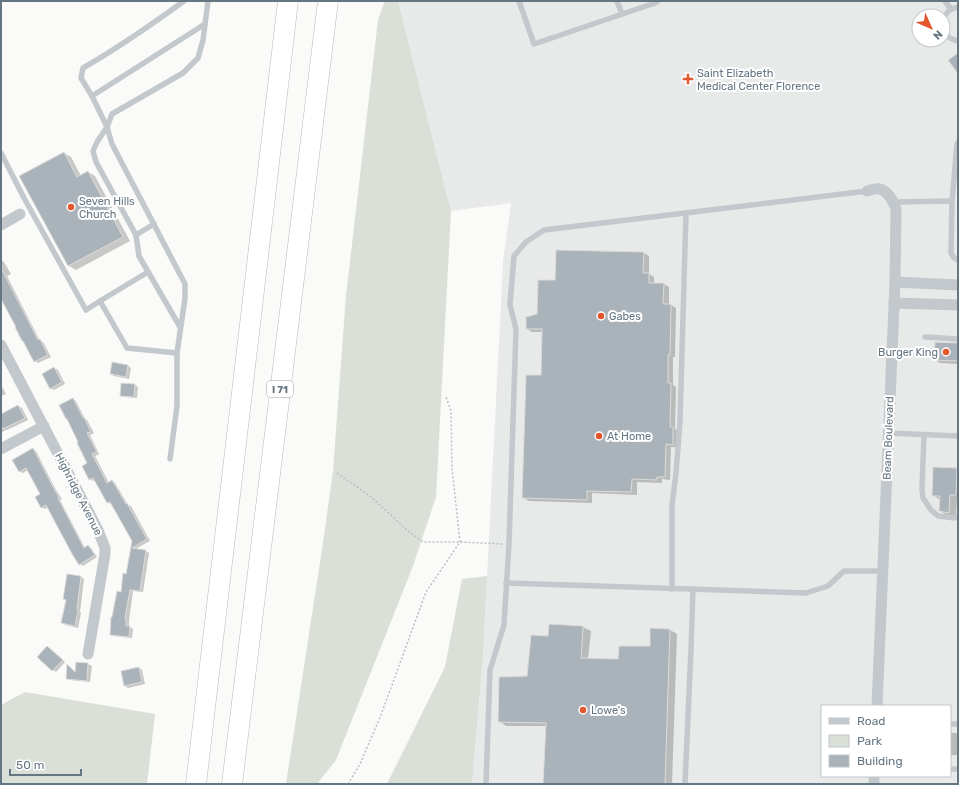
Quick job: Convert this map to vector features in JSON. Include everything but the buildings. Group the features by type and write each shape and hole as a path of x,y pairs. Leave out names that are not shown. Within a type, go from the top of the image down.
{"highway":[{"path":"196,784 288,1"},
{"name":"I 71","path":"233,782 328,1"}],"street":[{"path":"867,191 879,189 888,194 894,202"},
{"name":"Beam Boulevard","path":"877,705 895,282 896,210 894,202"},
{"path":"1,225 25,212"},
{"path":"895,282 958,285"},
{"path":"894,303 958,305"},
{"name":"Highridge Avenue","path":"1,345 98,530 105,548 88,654"},
{"path":"1,449 44,426"}],"lane":[{"path":"170,459 177,406 177,353 185,298 185,284 112,144 107,127 92,96 81,78 83,68 148,28 184,1"},
{"path":"181,328 139,256 136,235 96,162 93,151 107,127 112,114 183,73 198,58 203,40 208,1"},
{"path":"519,1 534,44 658,1"},
{"path":"617,1 622,14"},
{"path":"951,9 958,7"},
{"path":"92,96 205,24"},
{"path":"958,142 952,201 951,253 954,258 958,260"},
{"path":"1,153 25,212 86,310 148,272"},
{"path":"486,784 490,670 504,625 516,330 510,305 514,256 526,242 544,230 867,191"},
{"path":"894,202 952,201"},
{"path":"672,589 672,506 680,421 686,213"},
{"path":"136,235 154,224"},
{"path":"100,301 127,348 177,353"},
{"path":"925,337 958,339"},
{"path":"888,433 958,436"},
{"path":"924,435 922,488 924,498 931,510 938,516 955,518 958,516"},
{"path":"506,583 806,593 828,586 844,572 882,572"},
{"path":"685,784 693,589"}],"path":[{"path":"348,784 360,764 381,715 426,592 460,542 452,468 451,411 446,397"},
{"path":"338,473 370,496 408,531 423,542 508,544"}],"shaded area":[{"path":"398,1 958,1 958,784 472,784 483,657 503,262 511,203 451,211"}],"green space":[{"path":"385,1 398,1 451,211 436,497 413,566 336,760 317,784 286,784 333,471 346,296 378,20"},
{"path":"487,576 483,657 472,784 387,784 445,667 462,579"},
{"path":"25,692 155,714 147,784 1,784 1,705"}],"place":[{"name":"Saint Elizabeth Medical Center Florence","path":"688,79"},
{"name":"Seven Hills Church","path":"71,207"},
{"name":"Gabes","path":"601,316"},
{"name":"Burger King","path":"946,352"},
{"name":"At Home","path":"599,436"},
{"name":"Lowe's","path":"583,710"}]}
